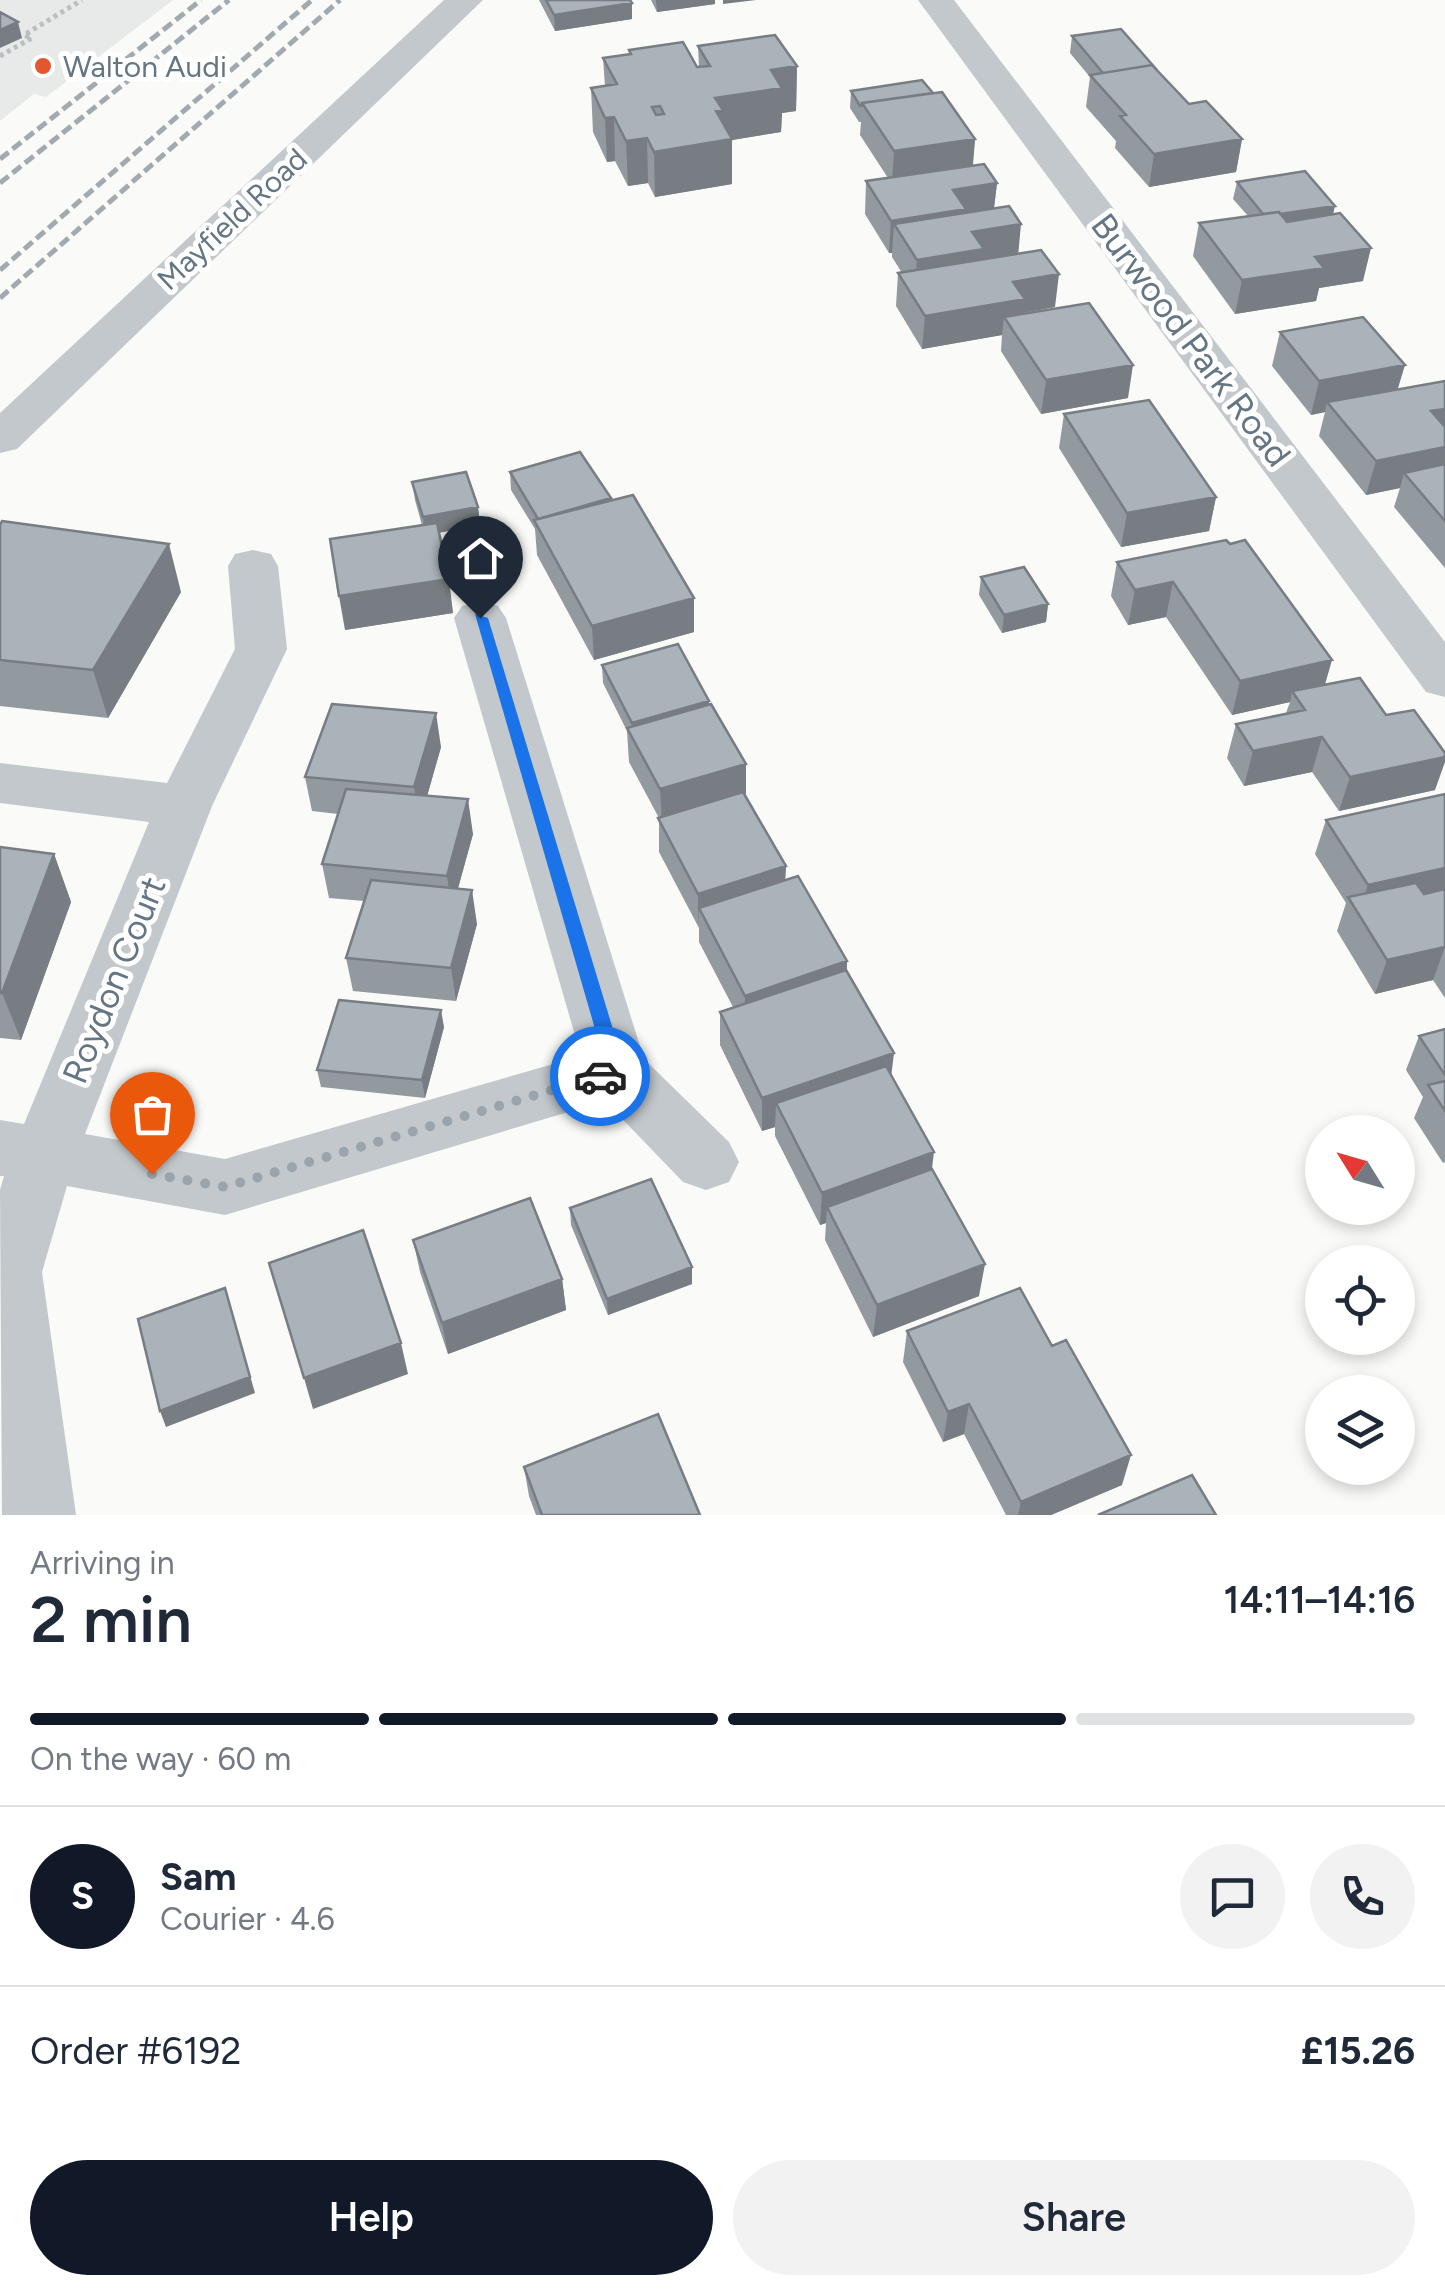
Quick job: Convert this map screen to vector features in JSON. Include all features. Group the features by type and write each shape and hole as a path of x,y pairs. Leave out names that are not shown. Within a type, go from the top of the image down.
{"street":[{"name":"Mayfield Road","path":"0,439 465,0"},
{"name":"Burwood Park Road","path":"936,0 1445,679"},
{"name":"Roydon Court","path":"39,1515 8,1272 22,1151 261,649 253,566"},
{"path":"480,618 617,1072 706,1162"},
{"path":"0,783 184,806"},
{"path":"22,1151 225,1187 617,1072"}],"path":[{"path":"0,56 32,38 24,34 82,0"}],"shaded area":[{"name":"Walton Audi","path":"0,0 173,0 46,97 34,94 0,121"}],"building":[{"path":"546,0 630,0 632,3 554,15"},
{"path":"0,12 18,22 0,30"},
{"path":"1121,29 1157,70 1152,65 1103,73 1072,36"},
{"path":"775,35 797,66 771,70 782,88 715,98 723,110 716,111 732,139 654,152 647,138 626,141 614,117 605,118 591,88 617,84 603,58 683,42 697,67 710,66 698,46","holes":["660,106 664,114 656,115 652,107"]},
{"path":"1152,65 1189,104 1206,101 1242,139 1154,154 1090,75"},
{"path":"922,80 933,93 860,106 851,91"},
{"path":"942,92 975,139 894,151 862,103"},
{"path":"984,164 997,183 953,190 966,209 891,221 866,181"},
{"path":"1305,171 1335,206 1263,214 1237,182"},
{"path":"1009,206 1021,224 972,232 984,249 917,260 894,224"},
{"path":"1279,212 1287,222 1340,213 1371,248 1315,257 1324,268 1242,280 1199,223"},
{"path":"1041,250 1059,274 1013,282 1025,299 925,316 898,273"},
{"path":"1089,303 1133,365 1046,380 1004,317"},
{"path":"1363,317 1405,365 1319,381 1280,332"},
{"path":"1445,381 1445,409 1431,411 1445,427 1445,447 1376,461 1327,402"},
{"path":"1149,400 1216,497 1127,513 1064,414"},
{"path":"580,452 611,498 538,519 510,472"},
{"path":"1445,464 1445,521 1404,473"},
{"path":"466,472 478,507 423,517 412,482"},
{"path":"633,495 694,598 592,626 534,520"},
{"path":"2,521 169,544 93,670 0,660"},
{"path":"437,523 449,579 339,596 330,539"},
{"path":"1226,540 1230,544 1245,540 1332,660 1240,681 1173,582 1135,590 1117,562"},
{"path":"1024,567 1048,604 1004,615 981,577"},
{"path":"678,644 709,701 632,723 602,665"},
{"path":"1360,678 1386,715 1414,710 1445,757 1350,777 1322,737 1253,751 1236,724 1305,710 1292,691"},
{"path":"332,704 436,713 414,787 305,777"},
{"path":"711,704 746,764 660,789 627,728"},
{"path":"346,789 468,799 447,876 322,864"},
{"path":"743,792 786,866 698,894 658,818"},
{"path":"1445,794 1445,868 1368,885 1326,820"},
{"path":"0,847 54,854 2,993 0,993"},
{"path":"798,876 847,961 745,996 699,908"},
{"path":"371,880 472,890 451,968 346,958"},
{"path":"1416,883 1424,894 1445,889 1445,947 1387,960 1348,897"},
{"path":"846,970 894,1053 762,1098 720,1012"},
{"path":"339,1000 441,1010 422,1080 317,1070"},
{"path":"1445,1029 1445,1075 1419,1036"},
{"path":"886,1066 934,1152 822,1193 776,1103"},
{"path":"1445,1081 1445,1111 1428,1085"},
{"path":"932,1169 985,1264 877,1305 827,1207"},
{"path":"651,1179 692,1267 607,1299 570,1208"},
{"path":"530,1198 562,1279 442,1323 413,1240"},
{"path":"363,1230 401,1343 304,1378 269,1263"},
{"path":"225,1288 250,1377 160,1411 138,1319"},
{"path":"1020,1288 1052,1346 1066,1340 1131,1455 1021,1502 969,1404 948,1412 907,1331"},
{"path":"658,1414 700,1515 542,1515 524,1467"},
{"path":"1192,1475 1216,1515 1098,1515"}],"railway":[{"path":"0,159 201,0"},
{"path":"0,183 229,0"},
{"path":"0,270 312,0"},
{"path":"0,298 340,0"}],"way so far":[{"path":"152,1174 225,1187 600,1076"}],"place":[{"name":"Walton Audi","path":"43,66"}],"route":[{"path":"480,618 617,1072 600,1076"}]}
